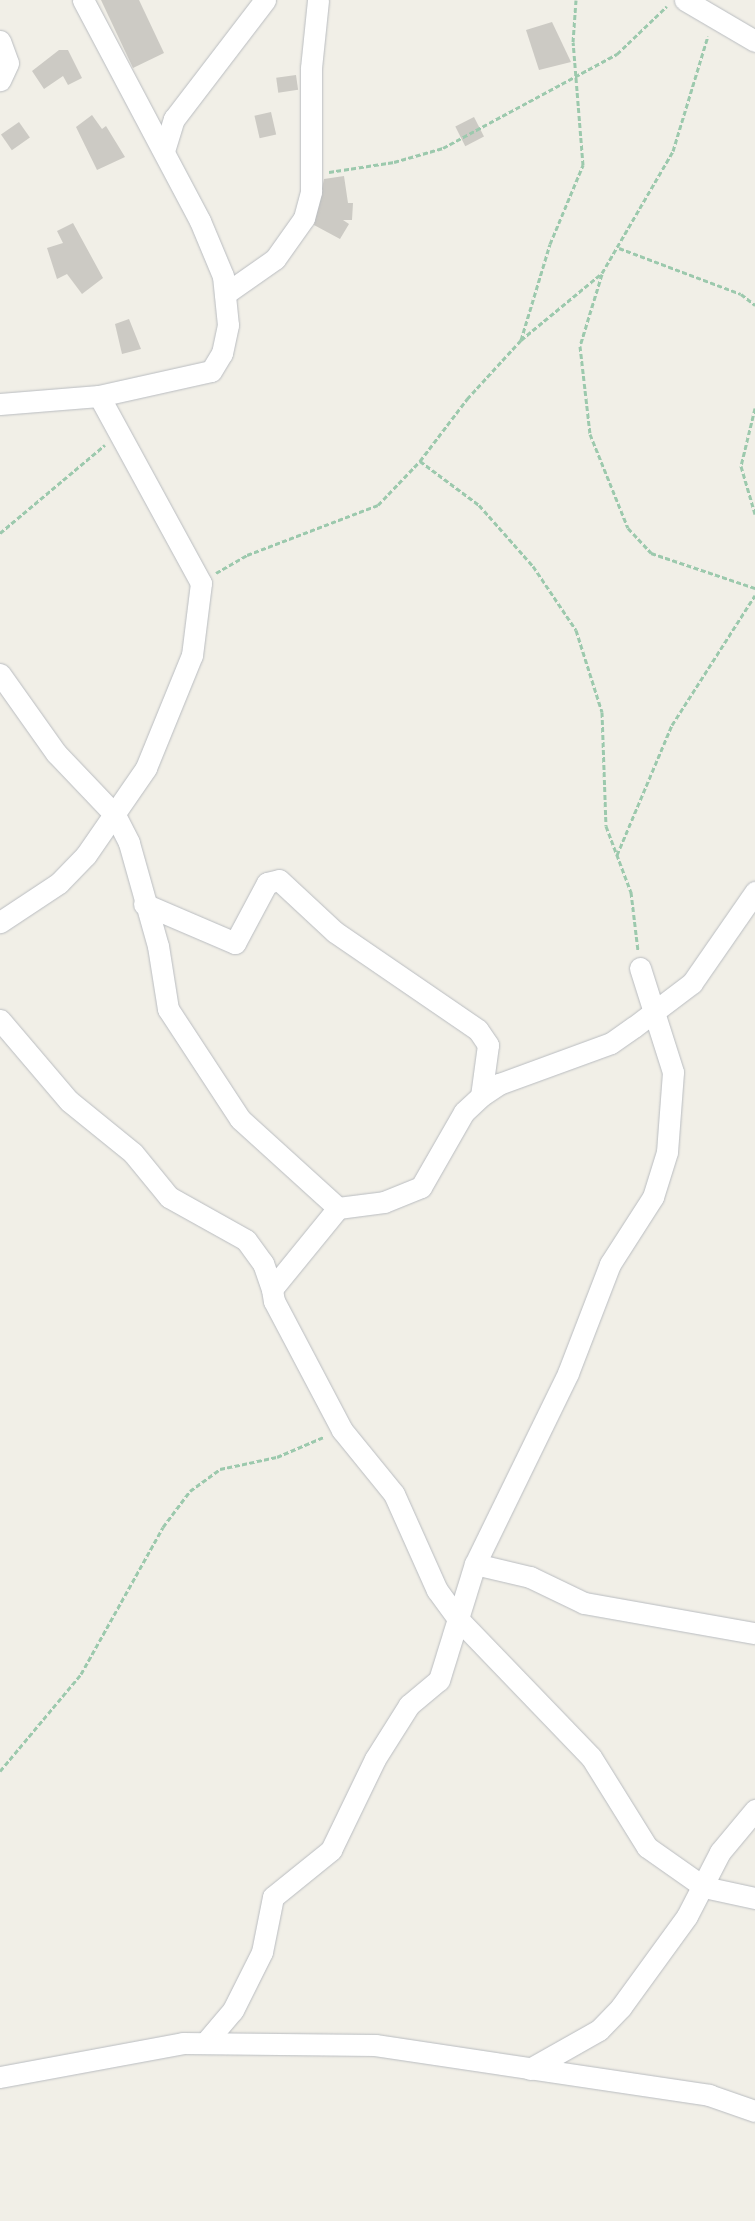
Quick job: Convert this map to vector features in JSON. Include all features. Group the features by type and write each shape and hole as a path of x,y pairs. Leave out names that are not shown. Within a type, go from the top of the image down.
{"street":[{"path":"0,404 99,396 211,371 222,353 228,325 223,276 164,151 83,0"},
{"path":"164,151 174,119 266,0"},
{"path":"225,294 275,259 297,233 311,175 311,68 318,0"},
{"path":"685,0 717,9 755,41"},
{"path":"0,41 8,63 0,80"},
{"path":"0,922 58,883 115,815 146,768 174,705 192,656 201,583 117,435 99,396"},
{"path":"0,674 56,753 115,815 129,843 144,904 158,946 168,1009 240,1119 338,1208"},
{"path":"144,904 234,943 267,882 279,880 335,932 478,1030 488,1045 481,1096"},
{"path":"272,1289 338,1208 384,1202 421,1187 464,1112 481,1096 499,1084 611,1043 692,983 755,892"},
{"path":"205,2043 233,2010 262,1952 273,1897 331,1850 375,1759 410,1706 440,1680 475,1564 568,1373 610,1264 650,1204 664,1168 673,1072 640,968"},
{"path":"0,1020 69,1101 134,1153 169,1197 246,1240 263,1263 272,1289 342,1430 394,1494 437,1590 459,1620 592,1757 647,1847 704,1888 755,1898"},
{"path":"475,1564 530,1577 584,1603 755,1633"},
{"path":"530,2069 599,2030 657,1960 704,1888 720,1852 755,1810"},
{"path":"0,2077 183,2042 375,2045 709,2095 755,2111"}],"path":[{"path":"521,340 550,244 582,165 577,79 576,0"},
{"path":"311,175 394,162 443,148 577,79 617,54 673,0"},
{"path":"201,583 247,555 378,505 420,461 467,399 521,340 602,273 619,248 673,151 717,9"},
{"path":"619,248 741,294 755,305"},
{"path":"602,273 580,346 590,434 628,528 652,553 755,588"},
{"path":"755,408 741,466 755,514"},
{"path":"0,533 117,435"},
{"path":"420,461 479,506 533,566 576,630 602,712 606,826 631,892 640,968"},
{"path":"617,856 672,725 755,595"},
{"path":"0,1771 81,1674 158,1535 190,1491 220,1469 277,1457 342,1430"}],"building":[{"path":"101,0 139,0 164,53 133,68"},
{"path":"552,22 571,62 539,70 526,30"},
{"path":"59,50 68,50 82,78 68,85 63,76 44,89 32,71"},
{"path":"296,75 298,90 278,93 276,78"},
{"path":"271,112 276,134 260,138 254,116"},
{"path":"92,115 102,129 106,126 125,157 97,170 76,127"},
{"path":"474,117 484,137 465,146 455,127"},
{"path":"19,122 30,138 12,150 1,135"},
{"path":"344,176 348,203 353,203 352,220 343,220 349,224 340,239 314,225 324,179"},
{"path":"73,223 103,278 82,294 67,274 57,279 47,248 63,243 57,231"},
{"path":"129,319 141,349 122,354 115,324"}]}
